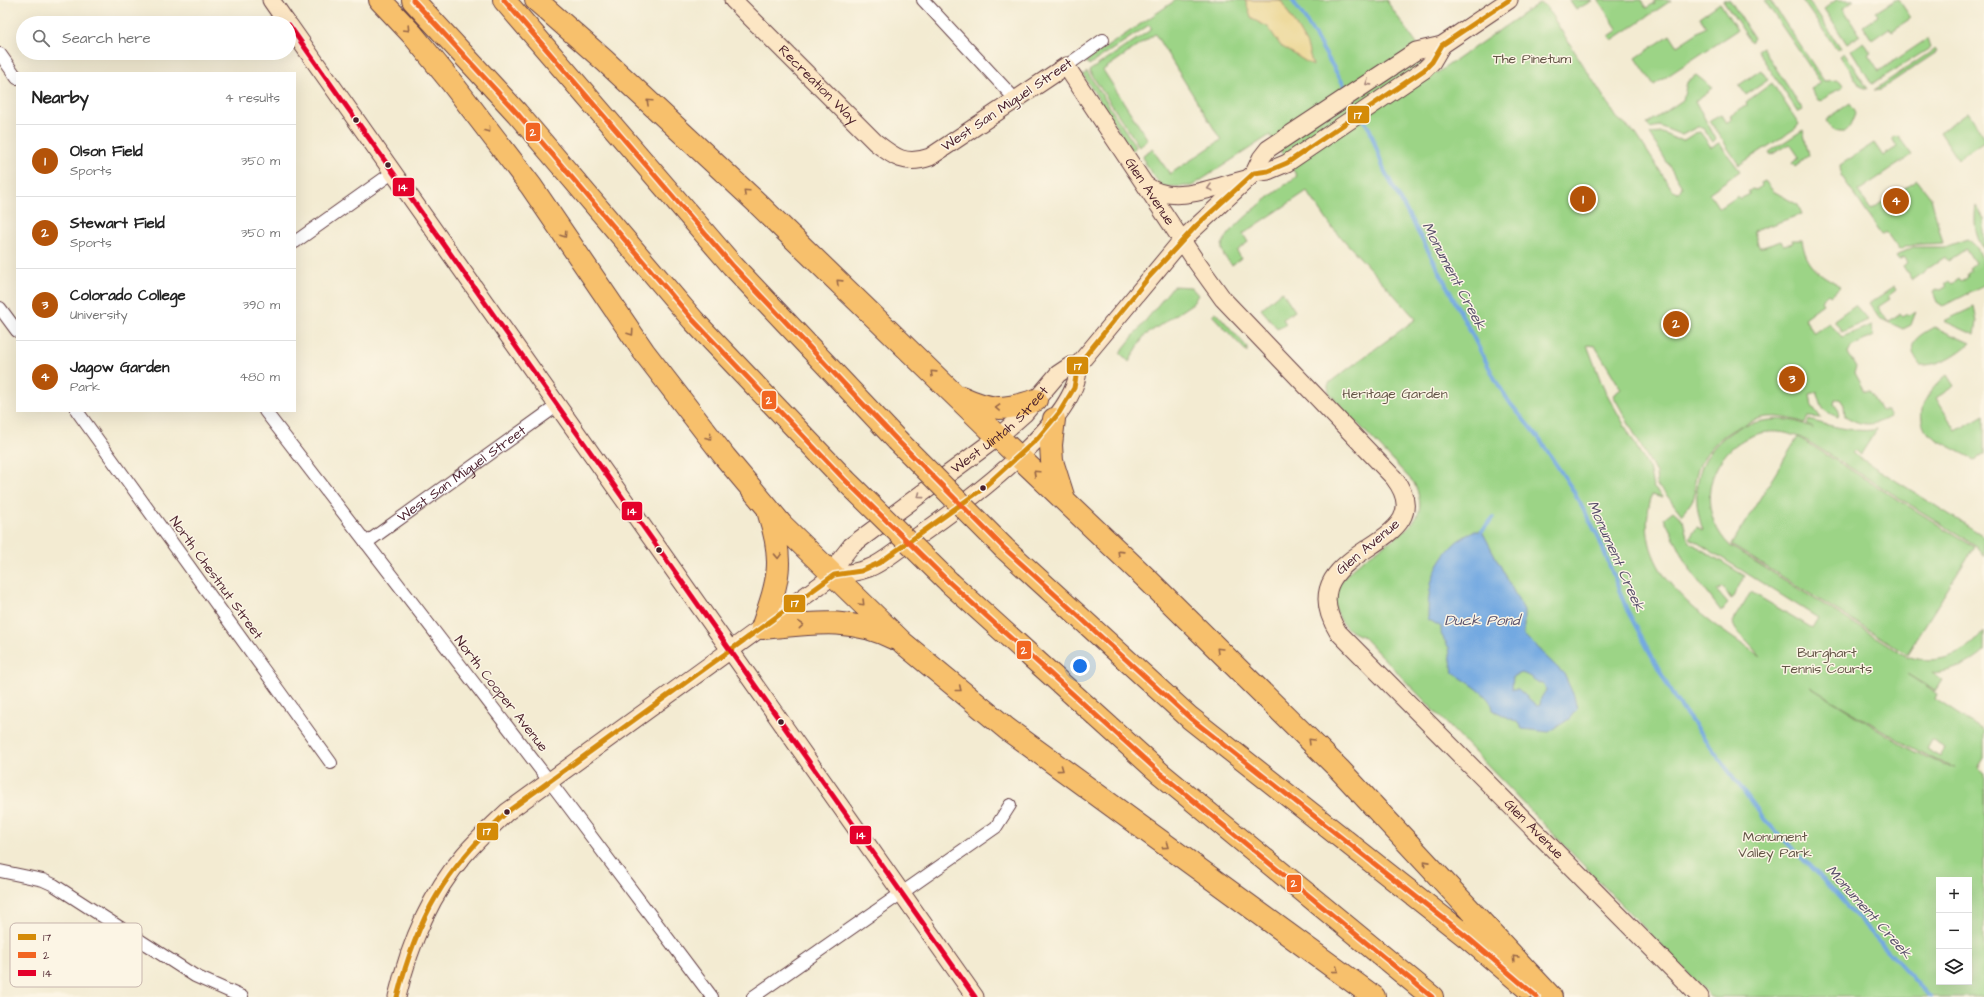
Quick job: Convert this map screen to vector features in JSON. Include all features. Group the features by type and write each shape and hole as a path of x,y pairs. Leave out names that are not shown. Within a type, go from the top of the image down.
{"highway":[{"path":"380,0 412,34 452,83 531,186 644,352 725,457 782,525 903,643 1007,729 1374,997"},
{"path":"413,0 516,113 693,320 844,478 950,583 1162,774 1432,997"},
{"path":"504,0 732,265 897,440 1004,548 1190,718 1466,937 1537,997"},
{"path":"536,0 743,190 1019,458 1148,580 1339,769 1551,997"},
{"path":"954,394 996,409 1014,407 1036,400"},
{"path":"1054,419 1051,445 1052,461 1064,500"},
{"path":"766,505 777,538 779,566 775,589 762,628 842,623 877,630 903,643"}],"main road":[{"path":"271,0 282,16"},
{"name":"Recreation Way","path":"733,0 875,142 896,158 908,161"},
{"name":"West Uintah Street","path":"397,997 402,975 415,940 428,910 443,883 464,855 486,831 507,812 548,780 732,650 834,575 840,560 851,546 998,437 1036,400 1058,374 1070,366 1078,365 1182,240 1251,176 1261,158 1274,145 1400,61 1422,48 1442,45 1509,0"},
{"path":"296,35 392,173 732,650 975,997"},
{"name":"West Uintah Street","path":"1251,176 1287,163 1412,78 1432,62 1442,45"},
{"name":"West San Miguel Street","path":"908,161 919,161 930,156 1066,66"},
{"name":"Glen Avenue","path":"1066,66 1195,260 1233,310 1350,431 1402,489 1406,499 1406,508 1400,522 1340,569 1329,584 1326,602 1327,612 1338,632 1700,997"},
{"path":"1144,183 1158,192 1172,196 1186,194 1251,176"},
{"name":"West Uintah Street","path":"834,575 852,574 871,567 933,527 1019,458 1054,419 1073,392 1079,373 1078,365"}],"street":[{"path":"923,0 1015,99"},
{"name":"West San Miguel Street","path":"1066,66 1103,40"},
{"path":"0,54 16,77"},
{"path":"296,241 392,173"},
{"path":"0,308 16,330"},
{"name":"West San Miguel Street","path":"366,543 558,405"},
{"name":"North Chestnut Street","path":"78,412 332,763"},
{"name":"North Cooper Avenue","path":"266,412 548,780 712,997"},
{"path":"753,997 996,827 1010,805"},
{"path":"0,871 43,880 54,885 113,923"},
{"path":"142,942 195,976 242,997"}],"green space":[{"name":"Monument Valley Park","path":"1176,0 1386,0 1437,73 1539,3 1545,5 1617,118 1636,134 1673,191 1679,192 1682,187 1650,134 1662,133 1676,139 1684,140 1695,133 1700,132 1711,147 1719,143 1740,171 1709,193 1718,207 1722,207 1738,196 1740,199 1750,194 1748,192 1752,189 1756,190 1762,186 1761,183 1765,181 1773,191 1798,205 1802,214 1754,231 1759,247 1781,241 1783,245 1793,243 1792,240 1802,240 1807,257 1815,269 1826,278 1841,286 1830,296 1828,294 1821,301 1823,304 1804,318 1814,333 1829,323 1842,337 1872,325 1873,336 1851,347 1848,353 1856,367 1854,373 1864,391 1869,391 1881,411 1887,411 1891,417 1873,424 1862,424 1845,416 1844,405 1840,399 1835,399 1834,404 1839,411 1838,417 1824,410 1817,392 1810,394 1812,406 1821,418 1808,417 1805,423 1782,417 1766,417 1751,421 1744,425 1762,421 1788,420 1814,429 1807,424 1809,420 1852,430 1877,429 1861,454 1855,450 1852,453 1982,535 1984,537 1984,557 1975,546 1959,535 1809,442 1784,433 1760,433 1739,442 1723,458 1713,477 1709,500 1715,524 1730,546 1906,656 1928,660 1949,657 1968,647 1977,640 1984,631 1984,651 1979,656 1967,664 1947,671 1933,673 1942,680 1935,691 1907,674 1937,694 1935,699 1984,731 1984,758 1978,768 1984,773 1984,997 1711,997 1362,636 1350,631 1342,623 1334,600 1338,586 1348,573 1362,561 1407,528 1418,514 1420,500 1414,483 1329,393 1328,386 1330,382 1416,319 1331,226 1307,191 1243,234 1248,242 1237,251 1241,258 1232,265 1222,252 1222,246 1226,238 1243,219 1297,176 1270,135 1192,186 1162,187 1145,164 1143,155 1152,149 1170,174 1221,140 1155,34 1103,70 1148,140 1139,146 1089,71 1152,29 1149,25 1089,65 1086,61","holes":["1587,345 1595,346 1621,389 1613,395 1656,473 1657,486 1665,493 1682,515 1694,497 1696,476 1702,460 1720,439 1728,433 1743,425 1731,432 1711,450 1705,460 1700,471 1697,494 1697,506 1703,530 1697,527 1690,538 1818,618 1812,628 1751,592 1732,622 1736,630 1761,657 1696,610 1677,591 1661,571 1651,548 1647,523 1652,495 1663,498 1653,487 1649,469 1603,387","1810,687 1909,746 1935,760 1955,767 1942,764 1913,751","1931,740 1945,748 1940,757 1926,749"]},
{"path":"1569,0 1593,0 1576,10"},
{"path":"1598,0 1641,0 1646,8 1655,3 1654,0 1672,0 1612,40 1609,36 1618,30"},
{"path":"1723,0 1730,0 1754,38 1751,42"},
{"path":"1764,0 1770,0 1824,81 1839,80 1843,85 1842,88 1830,94 1821,101 1818,100 1811,89 1821,83"},
{"path":"1802,0 1808,0 1841,48 1837,50"},
{"path":"1836,0 1854,0 1843,8 1860,35 1847,44 1824,9"},
{"path":"1895,0 1899,0 1911,18 1892,31 1889,28 1872,40 1863,26 1878,16 1876,12"},
{"path":"1720,3 1737,30 1654,85 1636,58 1670,35 1677,46 1706,27 1700,17"},
{"path":"1927,39 1930,48 1872,84 1851,50 1863,42 1871,52 1868,54 1879,71"},
{"path":"1762,47 1803,110 1798,112 1757,50"},
{"path":"1935,49 1937,52 1881,89 1874,90"},
{"path":"1844,53 1868,89 1860,86 1840,56"},
{"path":"1761,70 1768,80 1746,95 1739,85"},
{"path":"1087,72 1136,147 1132,151 1083,75"},
{"path":"1696,75 1713,88 1695,101 1716,139 1713,142 1702,127 1697,127 1682,135 1659,126 1650,128 1647,124 1683,100 1687,82"},
{"path":"1772,83 1799,124 1796,128 1739,165 1710,121 1721,115 1726,123 1732,119 1730,116 1747,105 1746,102"},
{"path":"1850,103 1856,112 1850,126 1845,132 1833,130 1826,120"},
{"path":"1968,112 1984,136 1984,141 1958,159 1940,132"},
{"path":"1803,130 1809,155 1795,166 1792,162 1799,157 1790,144 1771,155 1769,152"},
{"path":"1898,136 1912,155 1858,191 1871,210 1917,180 1931,198 1943,243 1915,245 1904,247 1899,250 1886,232 1882,235 1841,175 1840,165 1874,143 1883,156 1897,147 1892,138"},
{"path":"1976,205 1984,219 1984,249 1978,239 1976,228"},
{"path":"1967,239 1973,243 1980,253 1984,272 1984,285 1943,306 1937,302 1933,292 1937,289 1941,290 1947,286 1945,284 1949,281 1952,284 1959,279 1961,282 1968,277 1967,274 1971,271 1969,268 1975,263 1966,249 1948,261 1945,257 1912,280 1903,266 1908,262 1904,257 1899,260 1896,256 1913,247 1945,247"},
{"path":"1173,286 1191,287 1198,295 1193,303 1144,336 1129,362 1120,353"},
{"path":"1894,287 1896,290 1888,296 1890,299 1878,307 1888,322 1899,314 1902,317 1907,314 1908,316 1916,311 1911,325 1903,329 1879,318 1869,303"},
{"path":"1282,291 1295,311 1283,319 1286,324 1277,328 1261,309"},
{"path":"1855,305 1868,320 1842,332 1834,320"},
{"path":"1974,307 1977,322 1975,335 1944,321"},
{"path":"1216,312 1247,347 1247,352 1212,315"},
{"path":"1934,327 1970,343 1959,352 1941,362 1920,365 1913,352 1914,342 1922,334"},
{"path":"1947,375 1954,386 1936,398 1956,431 1984,415 1984,454 1975,460 1930,435 1923,424 1922,416 1925,400 1935,386"},
{"path":"1798,437 1974,547 1907,654 1731,545"},
{"path":"1673,511 1683,520 1687,537 1691,543 1745,576 1731,599 1723,587 1717,591 1728,604 1721,611 1690,570 1664,518"}],"sand":[{"path":"1245,0 1277,0 1282,2 1307,45 1313,66 1281,46 1268,27 1252,19"}],"water":[{"name":"Duck Pond","path":"1473,531 1482,531 1524,611 1524,635 1564,674 1574,696 1577,709 1569,719 1549,732 1522,729 1517,722 1493,710 1492,705 1483,694 1453,673 1449,648 1441,634 1441,627 1428,619 1430,588 1435,571 1453,545","holes":["1521,673 1544,685 1546,690 1541,698 1540,705 1537,706 1518,689 1512,689 1513,676"]}],"waterway":[{"name":"Monument Creek","path":"1292,0 1302,14 1348,92"},
{"name":"Monument Creek","path":"1362,117 1370,130 1384,170 1436,265 1496,381 1510,403 1538,437 1571,487 1598,536 1627,610 1675,699 1765,820 1826,883 1930,997"},
{"path":"1482,531 1493,518"}],"transit line":[{"name":"2","path":"413,0 517,113 693,320 844,479 950,583 1161,774 1432,997"},
{"name":"2","path":"504,0 732,265 897,440 1004,548 1190,718 1467,937 1537,997"},
{"name":"17","path":"397,997 414,942 425,918 450,874 485,833 507,812 834,575 861,571 879,563 981,490 1037,439 1059,413 1074,388 1078,365 1149,277 1197,225 1254,173 1268,171 1287,163 1424,70 1432,62 1442,45 1509,0"},
{"name":"14","path":"296,35 975,997"}],"place":[{"name":"Olson Field","path":"1583,199"},
{"name":"Jagow Garden","path":"1896,201"},
{"name":"Stewart Field","path":"1676,324"},
{"name":"Colorado College","path":"1792,379"}],"park label":[{"name":"The Pinetum","path":"1532,59"},
{"name":"Heritage Garden","path":"1395,394"},
{"name":"Burghart Tennis Courts","path":"1827,662"}]}
